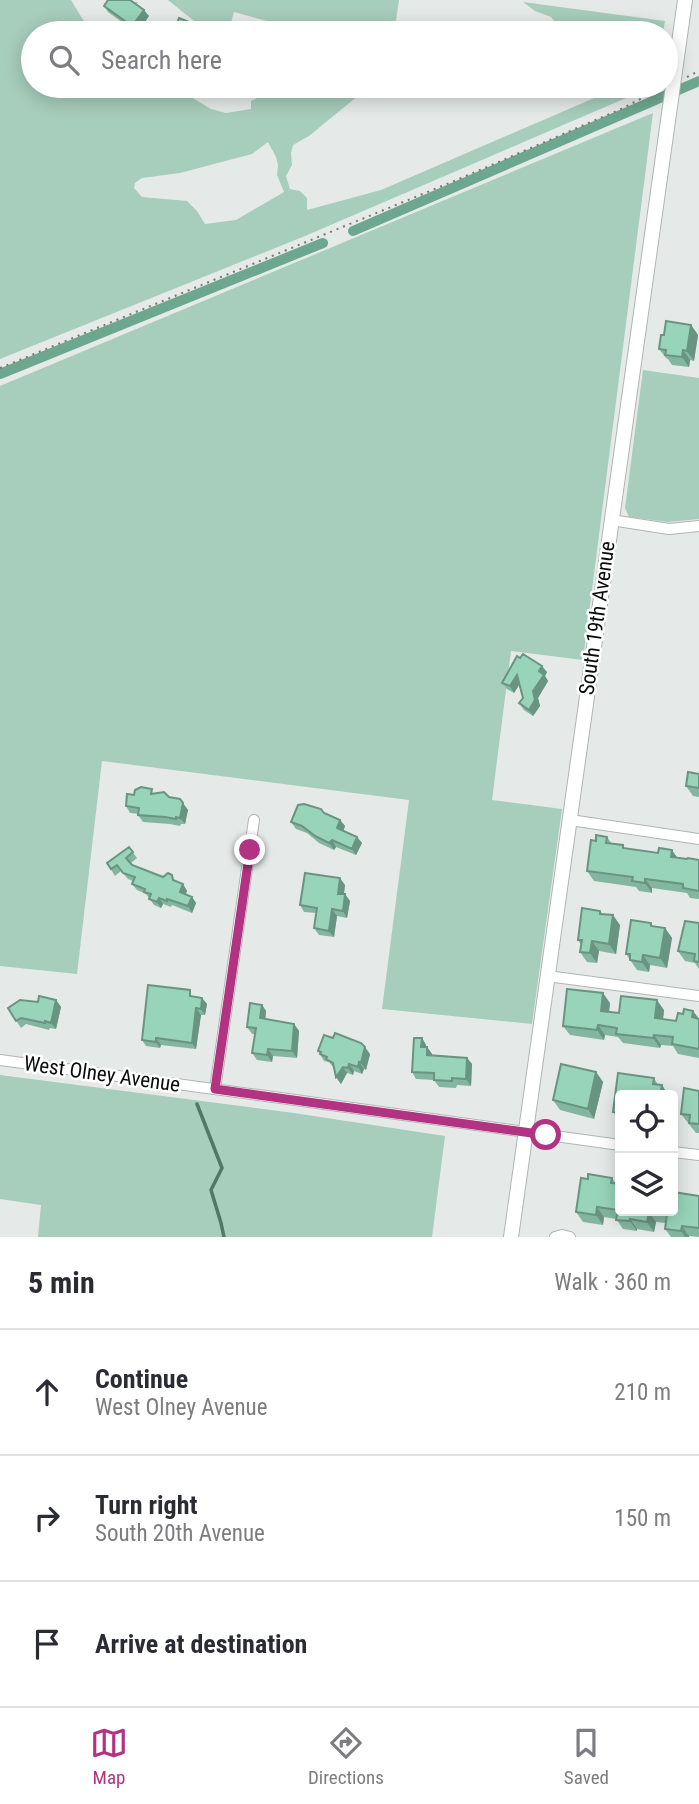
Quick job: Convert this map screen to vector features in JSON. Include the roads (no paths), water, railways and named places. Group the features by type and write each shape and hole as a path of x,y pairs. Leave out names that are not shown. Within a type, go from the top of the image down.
{"street":[{"name":"South 19th Avenue","path":"678,57 685,0"},
{"name":"South 19th Avenue","path":"511,1237 672,98"},
{"path":"611,520 669,529 699,526"},
{"path":"215,1089 254,820"},
{"path":"570,820 699,839"},
{"path":"547,975 699,996"},
{"name":"West Olney Avenue","path":"0,1060 615,1144"},
{"path":"678,1153 699,1155"},
{"path":"555,1237 570,1237"}],"waterway":[{"path":"678,90 699,81"},
{"path":"353,231 660,98"},
{"path":"0,374 323,243"},
{"path":"197,1104 222,1168 211,1190 224,1237"}]}
